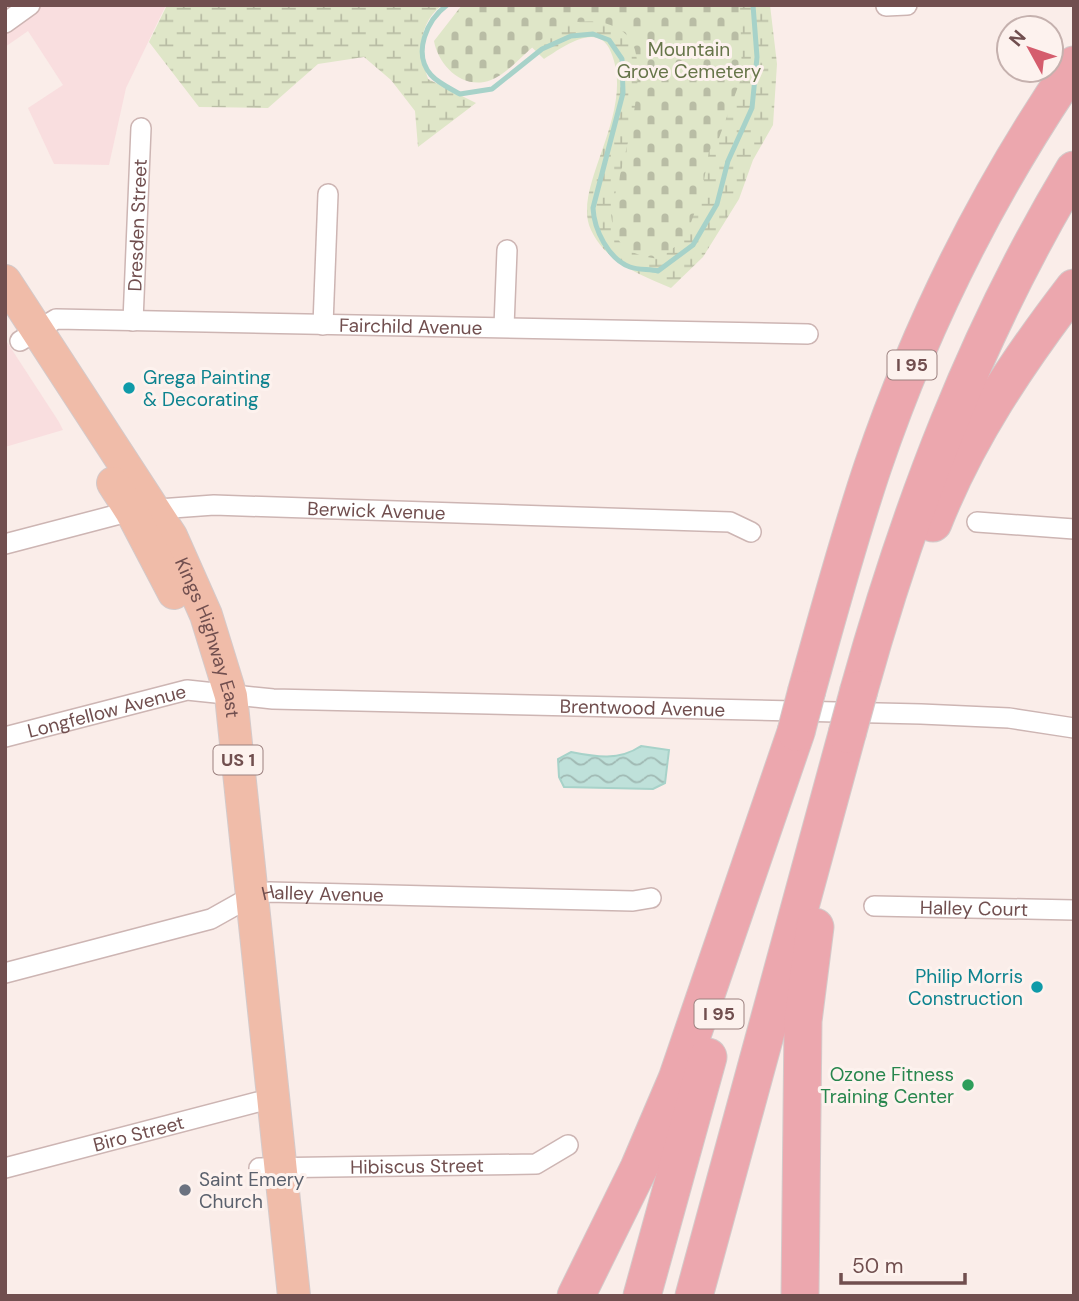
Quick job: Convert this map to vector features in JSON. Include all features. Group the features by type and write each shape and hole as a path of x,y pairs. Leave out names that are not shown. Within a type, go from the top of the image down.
{"highway":[{"name":"I 95","path":"642,1296 807,690 874,465 917,352 996,191 1074,65"},
{"name":"I 95","path":"694,1296 859,690 901,547 940,437 1009,285 1074,170"},
{"path":"859,690 966,449 1019,362 1074,288"},
{"path":"576,1296 639,1168 677,1079 796,732"},
{"path":"800,1296 804,1002 848,734"}],"main road":[{"name":"Kings Highway East","path":"5,281 21,329 143,509 171,536 206,615 220,694 284,1295"}],"street":[{"path":"5,23 30,5"},
{"path":"886,6 906,5"},
{"name":"Dresden Street","path":"133,321 141,128"},
{"path":"323,325 328,194"},
{"path":"504,327 507,250"},
{"name":"Fairchild Avenue","path":"21,329 56,319 808,334"},
{"name":"Berwick Avenue","path":"5,544 143,509 214,505 730,523 751,532"},
{"path":"976,522 1074,530"},
{"name":"Longfellow Avenue","path":"5,737 187,690 220,694"},
{"name":"Brentwood Avenue","path":"220,694 921,714 1010,718 1074,728"},
{"name":"Halley Avenue","path":"5,973 211,919 241,902 269,892 633,901 651,898"},
{"name":"Halley Court","path":"874,905 1074,910"},
{"name":"Biro Street","path":"5,1168 263,1100"},
{"name":"Hibiscus Street","path":"269,1167 537,1164 568,1146"}],"shaded area":[{"path":"5,5 166,5 126,88 109,165 54,164 28,108 63,85 28,31 5,47"},
{"path":"5,339 63,430 5,447"}],"green space":[{"path":"167,5 442,5 428,21 422,39 428,79 476,103 418,147 415,111 391,80 364,57 318,64 268,108 199,107 149,42"},
{"name":"Mountain Grove Cemetery","path":"462,5 740,5 742,76 719,138 709,151 702,192 685,239 659,259 648,257 624,246 612,223 611,212 635,108 637,86 635,50 625,33 608,24 597,22 568,24 546,36 500,75 491,80 471,82 453,74 446,67 434,41"},
{"path":"519,5 770,5 777,64 773,125 753,160 739,199 703,257 671,288 615,259 605,251 591,230 587,212 589,192 616,96 616,72 609,48 595,37 586,37 568,44 544,59 515,31"}],"water":[{"path":"641,746 669,750 665,783 653,789 564,787 559,777 558,759 571,752 616,756"}],"waterway":[{"path":"447,5 428,28 422,47 423,57 431,75 460,94 492,89 542,49 571,36 593,34 609,40 622,59 623,93 593,208 594,216 599,234 615,257 630,267 658,271 693,245 717,204 728,161 752,108 757,57 753,5"}],"place":[{"name":"Grega Painting & Decorating","path":"129,388"},
{"name":"Philip Morris Construction","path":"1037,987"},
{"name":"Ozone Fitness Training Center","path":"968,1085"},
{"name":"Saint Emery Church","path":"185,1190"}]}
